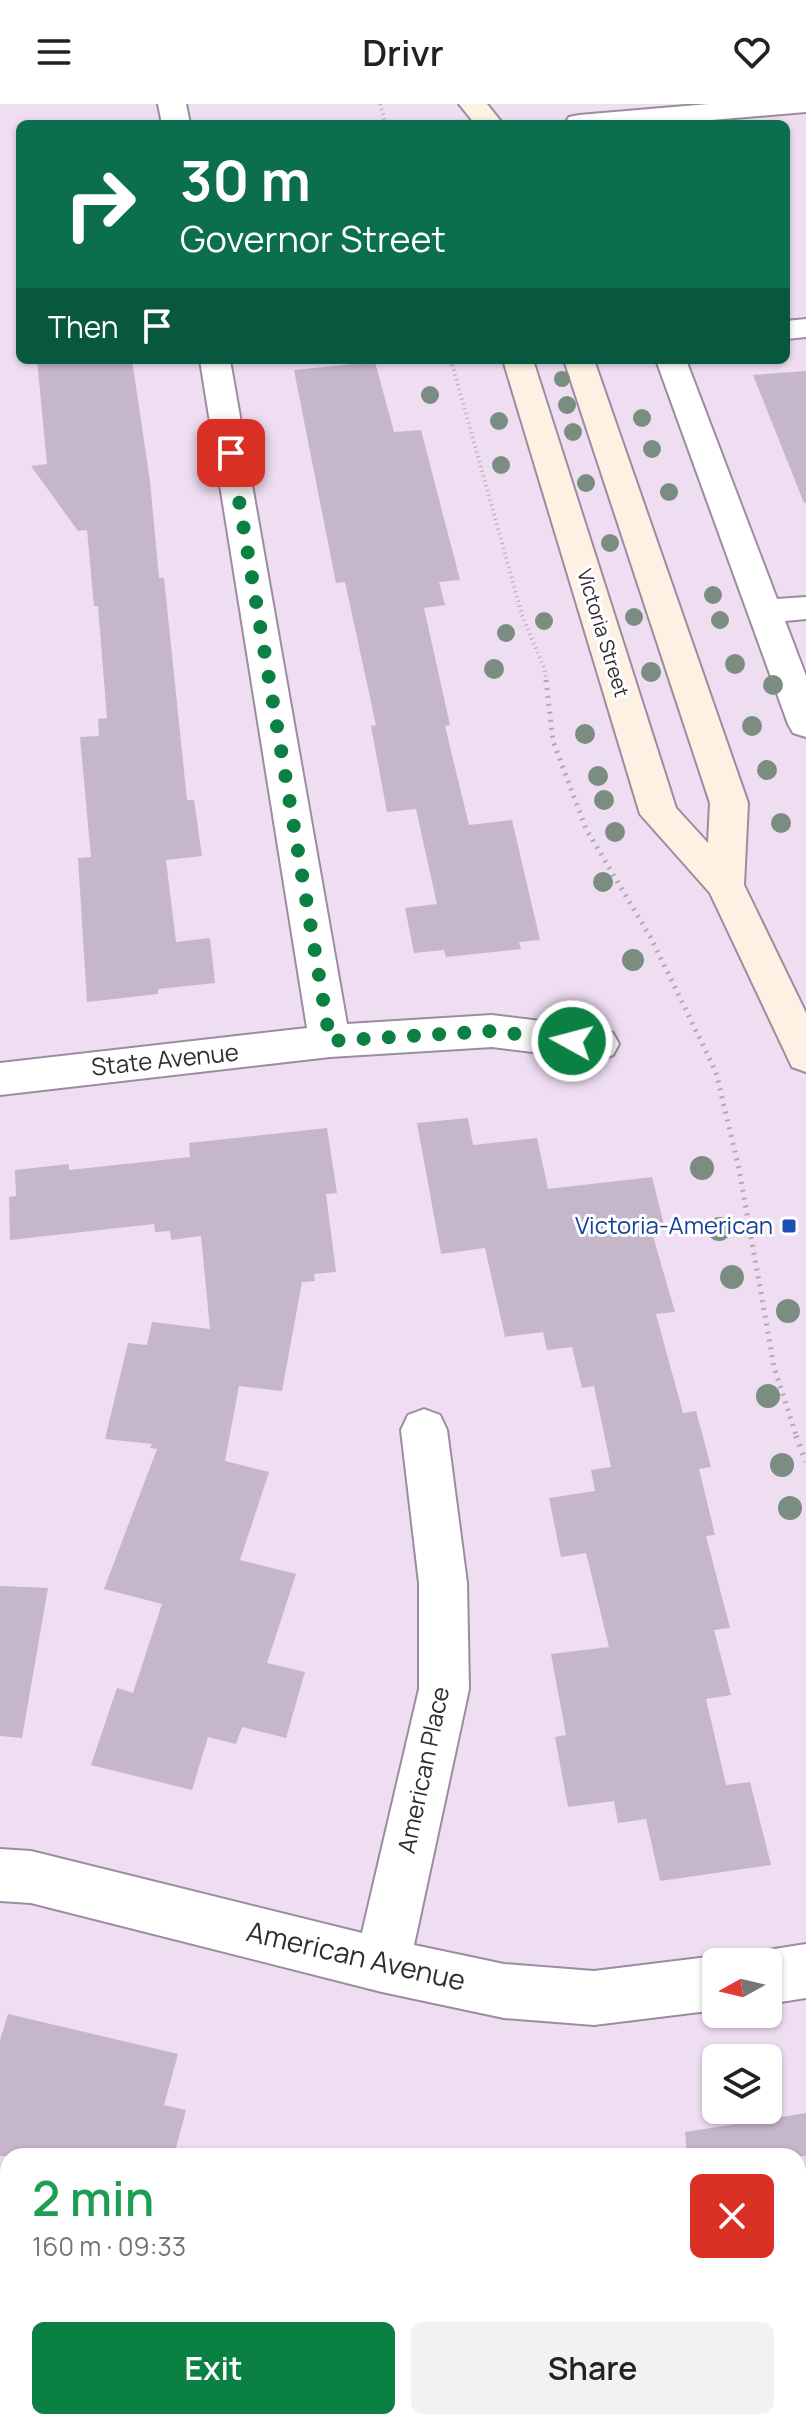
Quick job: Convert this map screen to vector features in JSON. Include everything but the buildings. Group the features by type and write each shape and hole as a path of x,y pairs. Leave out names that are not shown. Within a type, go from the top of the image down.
{"main road":[{"name":"Victoria Street","path":"519,364 659,814 725,885 806,1056"},
{"name":"Victoria Street","path":"580,364 729,803 725,885"}],"street":[{"path":"624,120 806,104"},
{"path":"216,364 330,1041"},
{"path":"672,364 806,724"},
{"path":"764,612 806,608"},
{"name":"State Avenue","path":"0,1079 330,1041 492,1031 599,1044"},
{"name":"American Place","path":"382,1965 444,1689 443,1583 424,1430"},
{"name":"American Avenue","path":"0,1875 31,1877 382,1965 504,1991 594,1998 702,1985"},
{"path":"782,1975 806,1971"}],"path":[{"path":"452,364 522,615 545,670 553,741 566,781 586,829 651,938 719,1084 749,1218 761,1314 794,1435 806,1462"}],"place":[{"name":"Victoria-American","path":"789,1226"}],"route":[{"path":"231,453 330,1041 492,1031 572,1041"}]}
